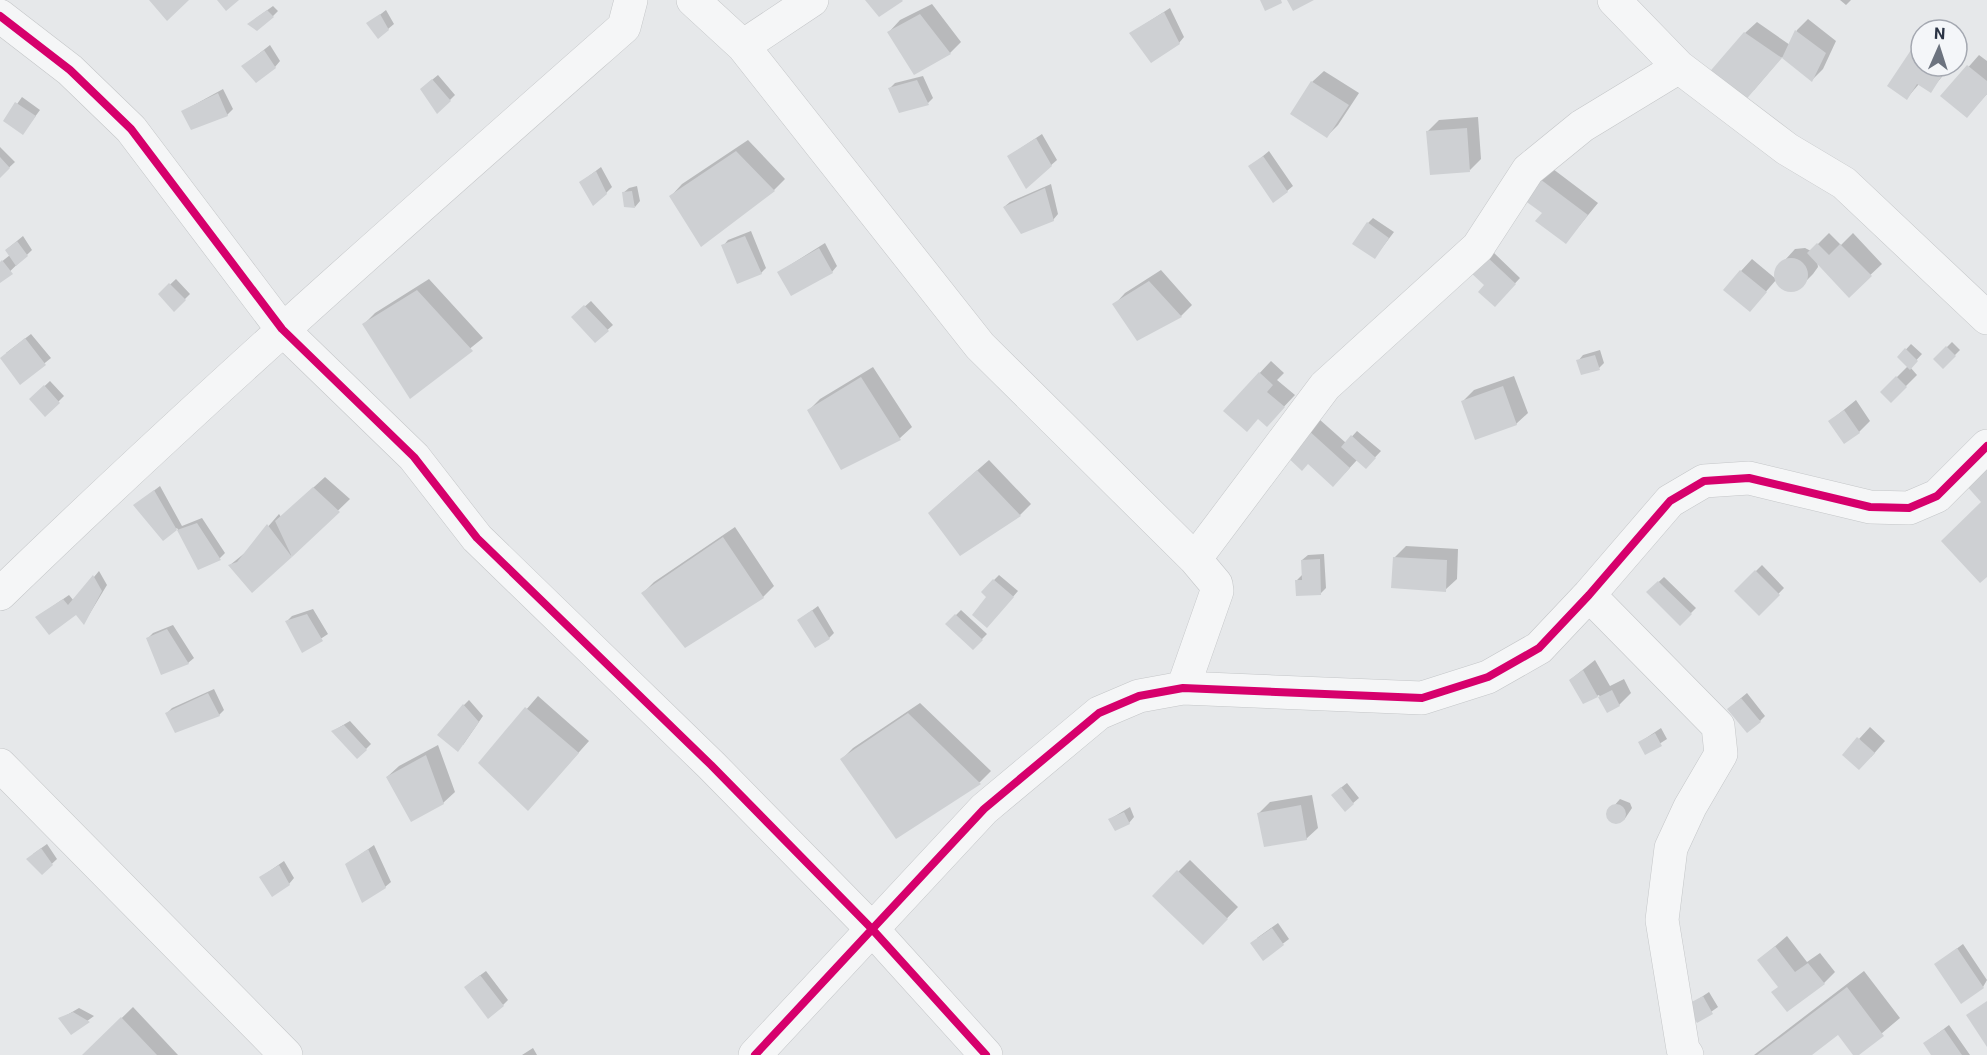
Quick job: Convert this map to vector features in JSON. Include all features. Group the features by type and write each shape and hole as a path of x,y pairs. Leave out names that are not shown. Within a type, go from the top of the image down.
{"street":[{"path":"0,594 116,481 282,328 624,27 631,0"},
{"path":"693,0 743,46 980,346 1195,559 1216,584 1217,591 1183,688"},
{"path":"743,46 812,0"},
{"path":"1614,0 1679,67 1787,149 1844,183 1987,318"},
{"path":"0,16 70,70 131,129 282,328 414,457 477,538 711,765 872,929 986,1055"},
{"path":"1195,559 1325,386 1478,247 1528,170 1582,126 1679,67"},
{"path":"755,1055 984,809 1099,714 1139,696 1183,688 1422,698 1488,677 1539,648 1589,595 1670,501 1704,481 1749,478 1870,507 1909,508 1937,496 1987,446"},
{"path":"1589,595 1719,726 1721,754 1690,807 1671,848 1662,920 1683,1049 1687,1055"},
{"path":"0,765 286,1055"}],"building":[{"path":"149,0 189,0 167,21"},
{"path":"217,0 239,0 226,11"},
{"path":"865,0 902,0 903,1 879,17"},
{"path":"1260,0 1281,0 1282,3 1265,11"},
{"path":"1287,0 1314,0 1293,11"},
{"path":"267,10 274,17 257,31 247,24"},
{"path":"1164,12 1180,44 1151,63 1129,33"},
{"path":"380,14 389,30 378,39 366,23"},
{"path":"920,14 951,54 914,75 887,32"},
{"path":"1795,30 1826,53 1812,82 1782,58"},
{"path":"1744,32 1782,58 1743,103 1706,76"},
{"path":"264,50 276,68 256,83 241,66"},
{"path":"1909,53 1909,78 1940,78 1931,93 1917,84 1907,100 1887,86"},
{"path":"1969,67 1987,81 1987,94 1967,118 1940,96 1956,78 1969,78"},
{"path":"432,79 451,101 437,114 420,89"},
{"path":"917,80 929,105 899,113 888,88"},
{"path":"1311,81 1349,105 1327,138 1290,114"},
{"path":"218,93 228,116 191,130 181,111"},
{"path":"15,102 36,116 23,135 3,121"},
{"path":"1467,128 1470,172 1430,175 1426,131"},
{"path":"1036,138 1052,166 1026,189 1007,156"},
{"path":"736,151 775,191 701,247 669,196"},
{"path":"1263,156 1288,192 1273,203 1248,166"},
{"path":"0,157 10,168 0,178"},
{"path":"596,171 607,194 593,206 579,182"},
{"path":"1540,179 1588,215 1566,244 1535,221 1542,213 1524,200"},
{"path":"1045,188 1054,221 1021,234 1003,207"},
{"path":"632,191 635,208 624,207 622,192"},
{"path":"1367,222 1389,238 1375,259 1352,244"},
{"path":"745,236 762,274 737,284 721,245"},
{"path":"17,241 28,256 16,266 5,250"},
{"path":"1817,243 1829,255 1840,244 1872,276 1849,298 1807,253"},
{"path":"819,248 833,273 791,296 777,272"},
{"path":"1486,256 1516,284 1495,307 1478,292 1484,285 1470,272"},
{"path":"1791,258 1803,263 1808,275 1803,287 1791,292 1779,287 1774,275 1779,263"},
{"path":"2,260 13,274 0,283 0,262"},
{"path":"1740,270 1767,292 1750,312 1723,290"},
{"path":"1149,281 1182,317 1137,341 1112,304"},
{"path":"169,283 186,300 174,312 158,294"},
{"path":"417,290 473,351 410,399 362,324"},
{"path":"584,305 609,331 595,343 571,317"},
{"path":"25,338 46,365 20,385 0,358"},
{"path":"1946,346 1956,356 1943,369 1933,359"},
{"path":"1905,348 1918,361 1910,370 1897,357"},
{"path":"1595,355 1600,370 1581,375 1576,360"},
{"path":"1259,372 1273,385 1267,392 1285,407 1267,427 1258,419 1247,432 1223,411"},
{"path":"1896,376 1907,387 1891,403 1880,392"},
{"path":"861,377 901,440 841,470 807,410"},
{"path":"44,385 60,403 45,417 29,399"},
{"path":"1503,386 1517,425 1475,440 1461,401"},
{"path":"1844,410 1860,433 1844,444 1828,421"},
{"path":"1307,429 1350,468 1333,487 1308,464 1302,471 1284,454"},
{"path":"1351,435 1376,458 1366,469 1341,447"},
{"path":"1987,465 1987,577 1980,583 1941,541 1981,502 1965,484"},
{"path":"977,470 1021,516 960,556 928,513"},
{"path":"313,487 340,512 292,557 275,521"},
{"path":"154,490 177,530 163,541 133,505"},
{"path":"197,523 221,560 198,570 177,530"},
{"path":"267,524 292,557 252,593 228,565 237,562"},
{"path":"723,537 764,598 685,648 641,593"},
{"path":"1393,557 1447,560 1446,592 1391,588"},
{"path":"1320,559 1321,595 1296,596 1295,580 1302,580 1301,560"},
{"path":"1755,570 1780,595 1759,616 1734,591"},
{"path":"93,575 102,591 84,625 76,615 49,635 35,617 63,599 68,605"},
{"path":"993,579 1014,597 987,628 972,615 986,597 981,592"},
{"path":"1658,581 1692,614 1680,626 1646,592"},
{"path":"812,610 830,639 815,648 797,620"},
{"path":"307,614 323,641 302,653 285,621"},
{"path":"955,614 983,640 973,650 945,624"},
{"path":"167,629 189,664 161,675 146,638"},
{"path":"1583,670 1598,697 1583,704 1569,680"},
{"path":"1612,690 1620,706 1607,713 1598,697"},
{"path":"208,693 220,716 175,733 165,713"},
{"path":"1741,698 1761,722 1747,733 1727,709"},
{"path":"463,704 479,722 458,752 437,735"},
{"path":"525,707 579,753 528,811 478,763"},
{"path":"908,713 981,784 896,839 840,759"},
{"path":"344,725 367,750 357,759 331,731"},
{"path":"1655,733 1662,746 1645,755 1638,742"},
{"path":"1857,737 1875,753 1859,770 1842,755"},
{"path":"426,755 444,804 411,822 386,777"},
{"path":"1341,787 1354,804 1345,812 1331,795"},
{"path":"1612,804 1620,804 1626,810 1626,818 1620,824 1612,824 1606,818 1606,810"},
{"path":"1301,805 1307,840 1264,847 1257,813"},
{"path":"1124,812 1130,824 1115,831 1108,819"},
{"path":"41,848 53,865 42,875 26,859"},
{"path":"368,849 386,888 362,903 345,864"},
{"path":"279,865 290,885 272,897 259,877"},
{"path":"1177,870 1228,919 1203,945 1152,896"},
{"path":"1272,928 1284,945 1263,961 1250,943"},
{"path":"1775,946 1795,972 1808,963 1825,984 1787,1012 1771,992 1778,987 1757,960"},
{"path":"1957,948 1984,988 1961,1004 1934,964"},
{"path":"480,975 504,1006 488,1019 464,987"},
{"path":"1847,987 1884,1036 1859,1055 1853,1055 1838,1035 1812,1055 1757,1055"},
{"path":"1703,996 1713,1014 1697,1023 1686,1005"},
{"path":"1987,1001 1987,1047 1966,1015"},
{"path":"73,1012 90,1022 71,1035 58,1018"},
{"path":"121,1017 157,1055 82,1055"},
{"path":"1944,1029 1962,1055 1931,1055 1923,1043"}],"cycle path":[{"path":"0,16 70,70 131,129 282,329 414,457 477,538 711,765 872,929 986,1055"},
{"path":"755,1055 984,809 1099,713 1139,696 1183,688 1422,698 1488,677 1539,648 1589,595 1670,501 1704,481 1749,478 1870,507 1909,508 1937,496 1987,446"}]}
